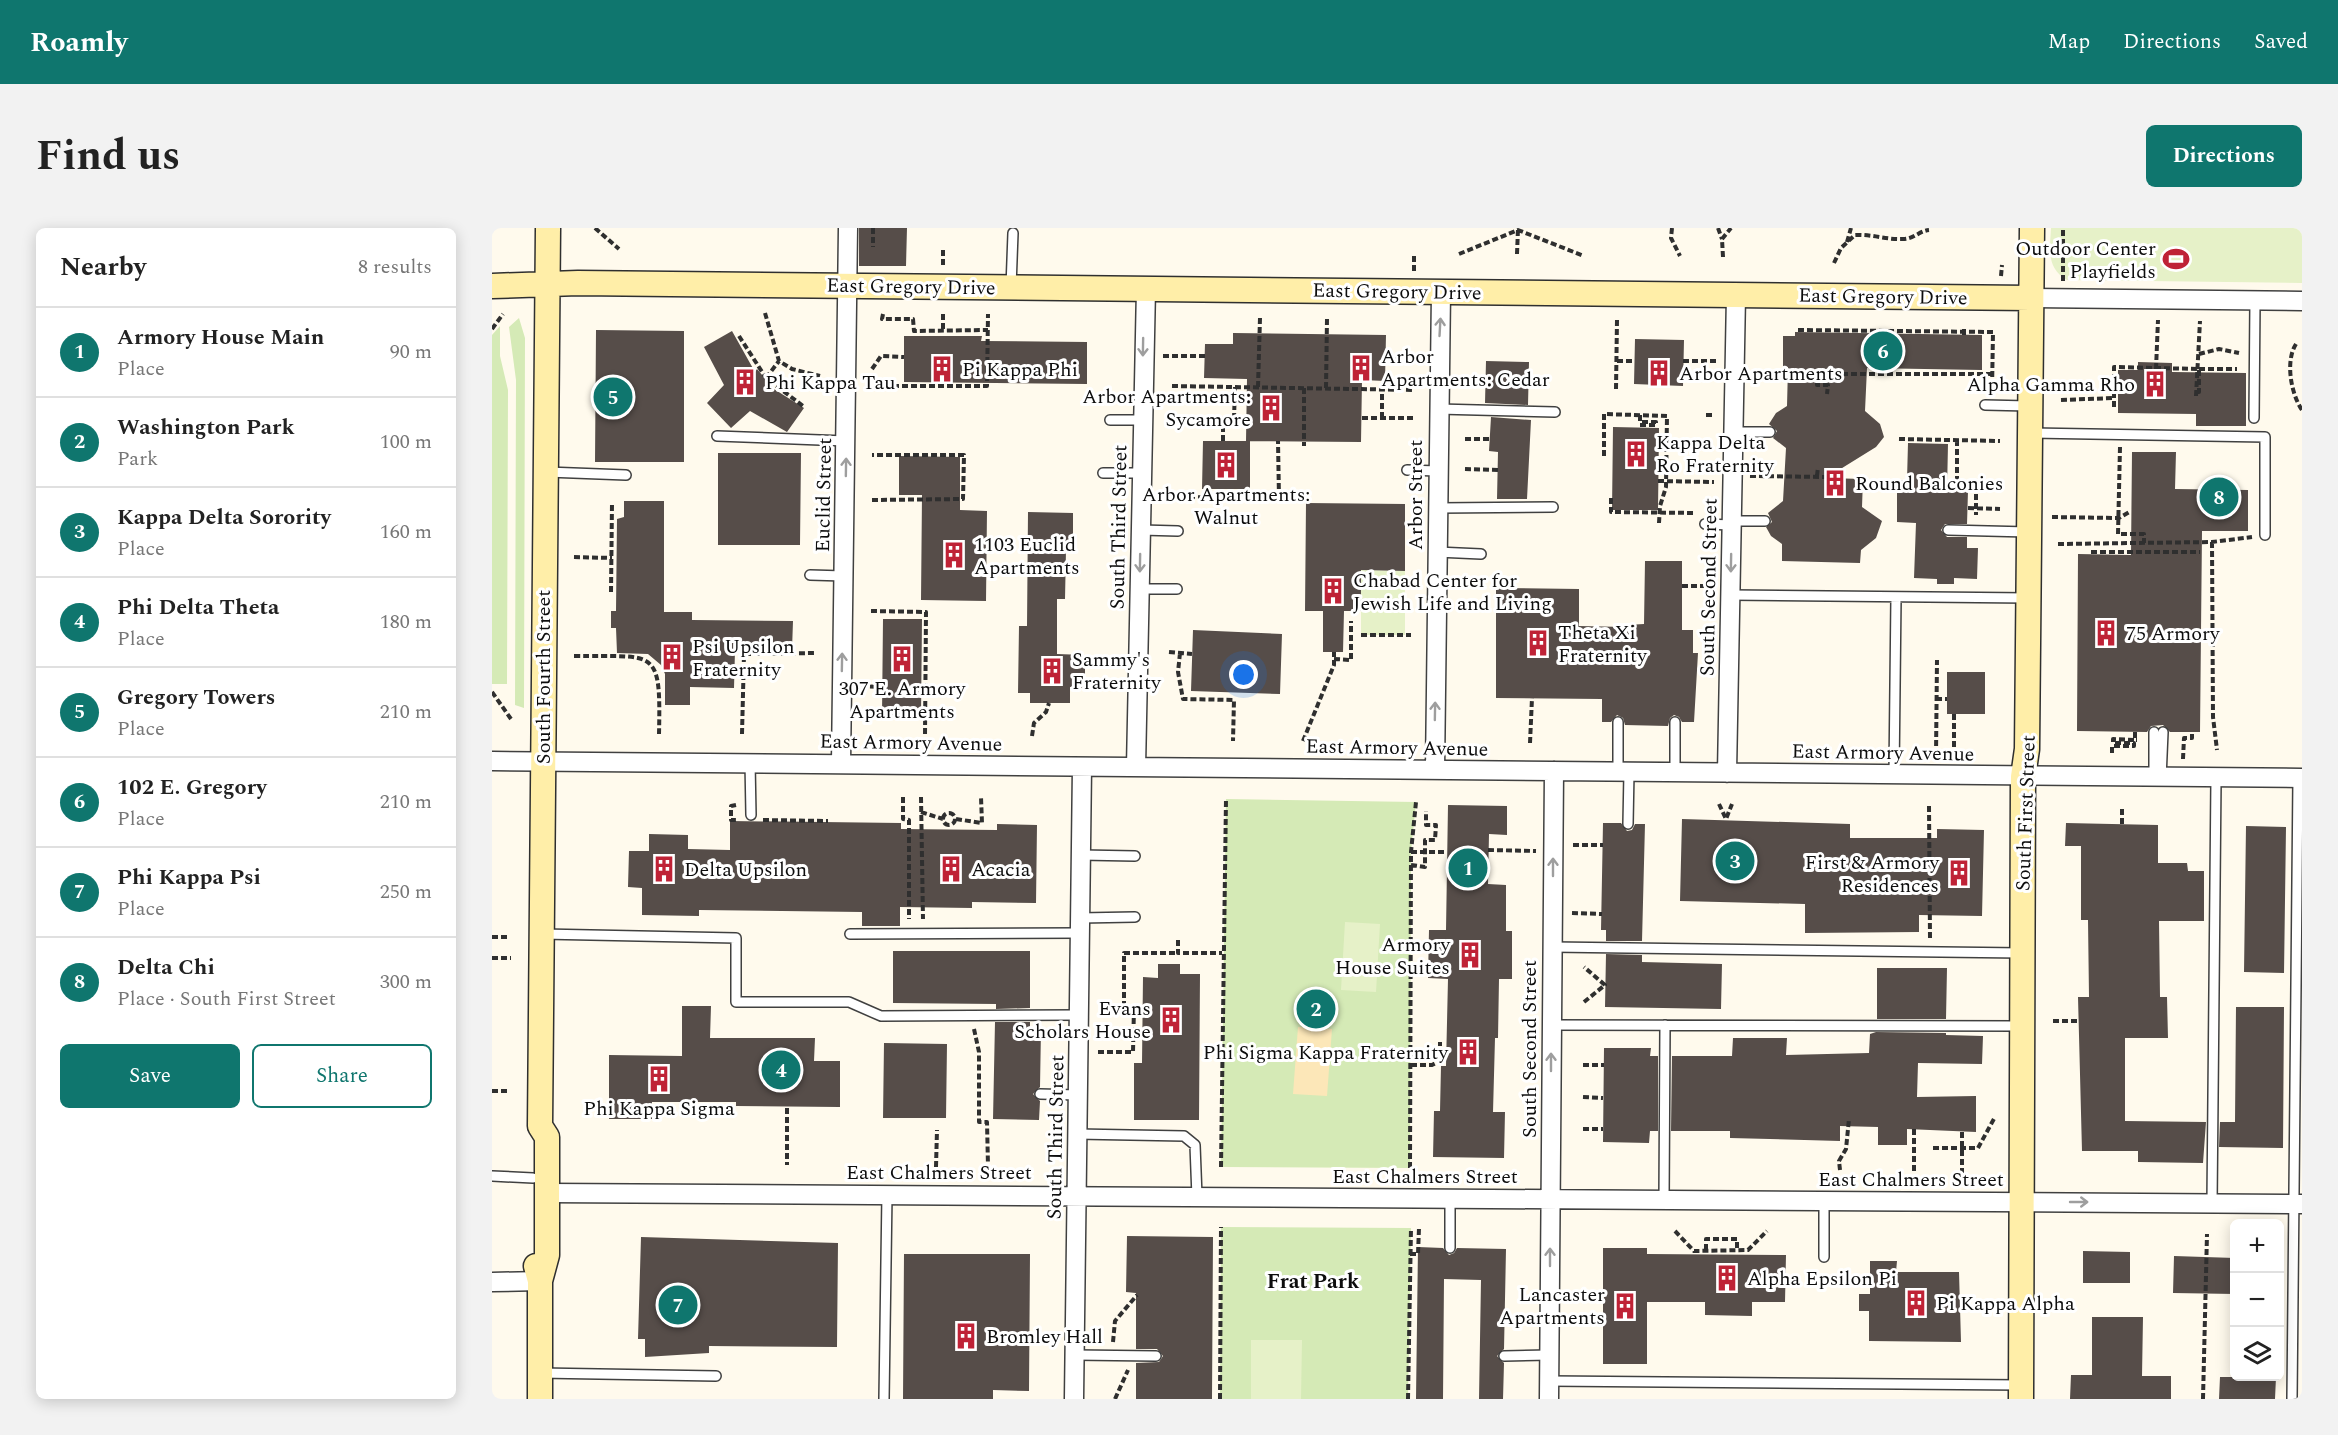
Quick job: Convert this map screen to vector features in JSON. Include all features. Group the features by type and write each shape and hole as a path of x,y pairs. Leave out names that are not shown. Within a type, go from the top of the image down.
{"street":[{"name":"South Fourth Street","path":"540,1399 540,1281 547,1255 540,1185 547,1137 540,1126 544,472 548,228"},
{"name":"Euclid Street","path":"841,763 848,228"},
{"name":"South First Street","path":"2021,1392 2023,777 2027,749 2032,228"},
{"name":"East Gregory Drive","path":"492,286 548,283 2302,301"},
{"name":"South Third Street","path":"1136,767 1146,288"},
{"name":"Arbor Street","path":"1435,770 1438,409 1442,292"},
{"name":"South Second Street","path":"1727,773 1736,295"},
{"name":"East Armory Avenue","path":"492,761 2300,778"},
{"name":"South Third Street","path":"1074,1399 1082,767"},
{"name":"South Second Street","path":"1549,1390 1554,771"},
{"name":"East Chalmers Street","path":"540,1185 887,1194 2298,1204"},
{"path":"492,1282 540,1281"}],"lane":[{"path":"1011,287 1013,233"},
{"path":"2254,418 2255,301"},
{"path":"1988,405 2031,406"},
{"path":"1438,409 1555,412"},
{"path":"1110,420 1143,420"},
{"path":"1734,430 1770,430"},
{"path":"2031,433 2265,437 2265,535"},
{"path":"717,436 846,441"},
{"path":"1407,470 1438,471"},
{"path":"544,472 626,475"},
{"path":"1103,473 1142,474"},
{"path":"1438,508 1553,507"},
{"path":"1704,519 1732,523 1765,521"},
{"path":"1948,530 1976,531 2030,525"},
{"path":"1140,530 1178,531"},
{"path":"1437,552 1481,554"},
{"path":"810,575 844,576"},
{"path":"1140,589 1177,589"},
{"path":"1731,595 2029,598"},
{"path":"1894,775 1896,597"},
{"path":"1618,722 1628,824"},
{"path":"1675,722 1675,772"},
{"path":"2157,778 2158,732"},
{"path":"750,762 751,815"},
{"path":"2292,1399 2298,1204 2300,778"},
{"path":"2212,1203 2216,779"},
{"path":"1081,855 1135,856"},
{"path":"850,934 923,935 1080,925 1135,918"},
{"path":"542,933 736,938 736,1002 849,1002 881,1016 1079,1015"},
{"path":"1552,947 2022,953"},
{"path":"1551,1025 2022,1026"},
{"path":"1664,1200 1665,1025"},
{"path":"1040,1094 1078,1095"},
{"path":"1077,1134 1184,1136 1195,1145 1197,1197"},
{"path":"492,1176 540,1185"},
{"path":"884,1399 887,1194"},
{"path":"1450,1198 1450,1248"},
{"path":"1824,1200 1824,1257"},
{"path":"1075,1355 1156,1356"},
{"path":"1504,1356 1549,1355"},
{"path":"540,1373 716,1376"},
{"path":"1549,1390 2021,1392"}],"path":[{"path":"596,228 619,249"},
{"path":"873,228 873,247"},
{"path":"1672,228 1671,238 1680,256"},
{"path":"1718,228 1722,239 1723,256"},
{"path":"1722,239 1731,228"},
{"path":"1834,263 1847,242 1851,228"},
{"path":"2063,228 2063,277"},
{"path":"1459,254 1518,229 1584,256"},
{"path":"1517,254 1518,229"},
{"path":"1847,242 1859,235 1908,239 1929,230"},
{"path":"1414,254 1414,272"},
{"path":"2001,275 2002,265"},
{"path":"492,329 503,314"},
{"path":"765,314 779,360 792,369 820,376"},
{"path":"883,314 882,319 913,319 914,330 988,330"},
{"path":"942,314 943,330"},
{"path":"847,386 987,386 988,314"},
{"path":"1258,387 1260,318"},
{"path":"1326,388 1327,319"},
{"path":"1616,389 1617,320"},
{"path":"2156,369 2157,320"},
{"path":"2196,394 2200,321"},
{"path":"1798,323 1798,331 1993,332 1992,374 1988,405"},
{"path":"1964,326 1964,333"},
{"path":"739,336 766,378 803,406"},
{"path":"2295,344 2292,349 2291,385 2295,400 2302,410"},
{"path":"2199,354 2228,349 2254,361"},
{"path":"872,369 881,356 903,357"},
{"path":"1143,356 1205,356"},
{"path":"1386,357 1412,357"},
{"path":"766,378 779,360"},
{"path":"1617,361 1635,361"},
{"path":"1683,361 1708,361"},
{"path":"2114,407 2114,368 2237,369"},
{"path":"1817,373 1817,385 1828,386 1827,394"},
{"path":"1761,374 1992,374"},
{"path":"1466,382 1485,383"},
{"path":"1172,386 1414,390"},
{"path":"1234,419 1235,387"},
{"path":"1304,388 1304,446"},
{"path":"1382,389 1382,418"},
{"path":"2061,400 2114,398"},
{"path":"1604,456 1604,414 1667,416 1666,482 1659,523"},
{"path":"1640,425 1656,425 1656,422 1640,422 1641,415"},
{"path":"1172,418 1246,419"},
{"path":"1362,418 1414,418"},
{"path":"1223,419 1223,441"},
{"path":"2120,434 2118,534 2144,534 2144,543"},
{"path":"1465,439 1490,439"},
{"path":"1899,439 2000,441"},
{"path":"1957,440 1957,487 1976,488 1976,531"},
{"path":"1171,497 1279,498 1278,441"},
{"path":"872,455 964,455 963,499 872,500"},
{"path":"1818,467 1818,476"},
{"path":"1465,469 1498,470"},
{"path":"1733,475 1827,477"},
{"path":"1658,481 1705,482"},
{"path":"1947,482 1957,483"},
{"path":"1611,498 1611,512 1660,513 1704,519"},
{"path":"611,592 612,503"},
{"path":"1968,508 2000,508"},
{"path":"2030,525 2119,518 2131,511"},
{"path":"2058,544 2212,542 2265,535"},
{"path":"2212,542 2213,717 2217,750"},
{"path":"2092,543 2091,553 2200,552"},
{"path":"2150,553 2151,543"},
{"path":"574,557 612,558"},
{"path":"1682,586 1704,586"},
{"path":"871,611 926,612 925,735"},
{"path":"1334,659 1351,660 1351,621"},
{"path":"1361,634 1411,635"},
{"path":"1169,652 1192,654"},
{"path":"1304,741 1334,659 1334,652"},
{"path":"742,734 744,654 816,653"},
{"path":"1180,653 1178,672 1184,699 1234,700 1233,741"},
{"path":"574,656 638,657 650,663 657,670 660,686 659,734"},
{"path":"1935,775 1937,660"},
{"path":"492,692 511,718"},
{"path":"1530,743 1532,698"},
{"path":"1936,699 1947,699"},
{"path":"1032,736 1034,723 1046,712 1049,703"},
{"path":"1954,714 1954,747"},
{"path":"2183,760 2184,738 2192,738 2192,732"},
{"path":"2112,753 2112,746 2134,746 2134,743 2113,743 2113,739 2134,740"},
{"path":"2135,754 2137,748"},
{"path":"903,797 903,819 909,820 909,935"},
{"path":"921,797 923,935"},
{"path":"956,819 982,823 981,797"},
{"path":"1221,1167 1222,953 1226,799"},
{"path":"1410,1168 1411,852 1416,802"},
{"path":"1719,804 1726,819 1732,804"},
{"path":"740,805 731,806 731,820 740,820"},
{"path":"1929,806 1930,952"},
{"path":"2122,808 2122,824"},
{"path":"1412,866 1425,867 1425,840 1435,840 1436,825 1426,825 1426,811"},
{"path":"921,812 943,819 950,825 956,819"},
{"path":"943,819 945,813 950,812 956,819"},
{"path":"760,820 828,821"},
{"path":"1488,850 1603,845"},
{"path":"1411,852 1447,852"},
{"path":"1552,912 1602,914"},
{"path":"492,936 510,937"},
{"path":"1178,940 1178,953"},
{"path":"1078,1052 1133,1052 1134,1007 1124,1007 1124,953 1222,953"},
{"path":"492,958 511,958"},
{"path":"1584,967 1605,985 1584,1002"},
{"path":"2053,1021 2078,1021"},
{"path":"973,1023 979,1052 979,1122 987,1122 988,1166"},
{"path":"1411,1065 1432,1065 1440,1061 1440,1042"},
{"path":"1584,1065 1604,1065"},
{"path":"492,1091 509,1091"},
{"path":"1583,1097 1603,1098"},
{"path":"787,1108 787,1165"},
{"path":"1933,1148 1978,1148 1995,1117"},
{"path":"1840,1170 1839,1161 1846,1149 1849,1119"},
{"path":"1583,1129 1603,1129"},
{"path":"1914,1129 1914,1172"},
{"path":"936,1167 937,1130"},
{"path":"1962,1132 1962,1173"},
{"path":"1220,1399 1221,1227"},
{"path":"1408,1399 1411,1228"},
{"path":"1410,1254 1418,1254 1419,1228"},
{"path":"1675,1231 1694,1251 1748,1250 1767,1231"},
{"path":"2203,1399 2207,1234"},
{"path":"1706,1250 1706,1239 1737,1239 1737,1250"},
{"path":"1113,1349 1115,1321 1137,1295"},
{"path":"1115,1399 1131,1364"}],"green space":[{"name":"Outdoor Center Playfields","path":"2051,228 2302,228 2302,283 2067,280 2052,264"},
{"path":"519,318 525,338 524,708 515,705 516,380 509,327"},
{"path":"500,326 500,356 508,390 507,684 492,684 492,335"},
{"path":"1361,570 1405,571 1405,635 1361,635"},
{"path":"1226,799 1416,802 1411,852 1410,1168 1221,1167"},
{"path":"1345,922 1380,924 1376,992 1341,990"},
{"path":"1221,1227 1411,1228 1408,1399 1220,1399"},
{"path":"1251,1340 1302,1340 1301,1399 1251,1399"}],"sand":[{"path":"1298,1027 1332,1029 1327,1096 1293,1094"}],"building":[{"path":"859,228 907,228 906,266 859,266"},
{"path":"596,330 684,331 684,462 595,462"},
{"name":"Phi Kappa Tau","path":"732,331 755,372 757,369 774,389 804,408 787,432 750,411 731,428 707,403 724,385 704,347"},
{"path":"1795,332 1982,335 1982,370 1867,368 1865,411 1880,424 1884,437 1876,447 1826,478 1863,479 1862,507 1882,521 1876,538 1861,550 1860,563 1782,561 1782,544 1771,536 1766,527 1772,522 1768,513 1783,501 1786,448 1773,438 1777,431 1769,424 1776,413 1787,406 1788,367 1783,367 1783,336 1795,336"},
{"path":"1233,333 1386,335 1385,381 1362,380 1361,442 1246,441 1247,379 1204,378 1205,344 1233,344"},
{"path":"904,336 982,336 981,341 1087,342 1087,384 904,382"},
{"name":"Arbor Apartments","path":"1635,339 1684,340 1683,386 1634,384"},
{"path":"1486,361 1529,362 1528,405 1485,403"},
{"name":"Alpha Gamma Rho","path":"2138,362 2172,363 2172,372 2246,373 2246,426 2196,426 2196,414 2118,413 2118,370 2138,370"},
{"path":"1491,417 1531,420 1527,499 1497,499 1498,452 1489,451"},
{"name":"Kappa Delta Ro Fraternity","path":"1613,427 1659,428 1658,510 1612,510"},
{"name":"Arbor Apartments: Walnut","path":"1203,441 1250,441 1250,489 1202,489"},
{"path":"1908,443 1948,444 1947,491 1968,491 1967,524 1945,524 1941,530 1947,537 1967,537 1967,548 1978,548 1977,579 1954,578 1954,584 1937,584 1937,579 1914,578 1916,523 1897,522 1897,480 1907,480"},
{"name":"75 Armory","path":"2132,452 2176,452 2175,489 2248,490 2248,531 2202,531 2200,732 2170,732 2163,725 2151,726 2147,732 2077,731 2078,554 2131,555"},
{"path":"718,453 801,453 800,545 718,545"},
{"name":"1103 Euclid Apartments","path":"899,456 960,457 960,510 987,511 986,601 921,600 922,495 899,495"},
{"path":"624,501 664,501 664,612 692,612 692,620 793,621 792,650 735,650 734,688 690,687 690,705 665,705 665,674 661,665 648,654 617,653 616,628 611,628 611,611 616,611 617,519 624,517"},
{"name":"Chabad Center for Jewish Life and Living","path":"1306,503 1405,504 1405,571 1361,570 1361,611 1344,611 1343,652 1323,652 1323,611 1305,611"},
{"path":"1028,512 1073,513 1073,550 1066,550 1065,599 1057,599 1057,654 1085,655 1085,688 1070,687 1070,703 1030,703 1030,693 1018,693 1019,626 1027,626"},
{"path":"1645,561 1682,561 1682,630 1693,630 1693,653 1698,653 1694,722 1682,722 1674,715 1670,718 1668,726 1625,725 1623,718 1617,715 1611,722 1602,722 1602,699 1496,698 1496,588 1579,589 1579,626 1626,627 1626,625 1644,624"},
{"name":"307 E. Armory Apartments","path":"883,619 922,619 921,716 882,715"},
{"path":"1193,630 1282,634 1280,694 1191,691"},
{"path":"1947,672 1985,672 1985,714 1947,714"},
{"path":"1448,805 1507,806 1507,835 1489,834 1488,884 1506,885 1506,931 1512,931 1512,979 1499,979 1498,1038 1495,1038 1493,1112 1505,1112 1504,1158 1433,1157 1434,1111 1440,1111 1441,1066 1446,1066 1448,979 1428,978 1429,930 1446,930"},
{"path":"1682,819 1850,824 1850,838 1937,838 1937,829 1984,830 1982,916 1919,915 1919,932 1805,933 1805,904 1680,901"},
{"path":"730,821 901,823 901,829 997,830 997,824 1037,825 1036,903 972,902 972,908 900,907 900,926 862,926 862,912 699,910 699,916 642,915 642,888 628,887 629,851 649,851 649,834 688,835 688,849 730,850"},
{"path":"1603,823 1621,823 1627,831 1632,830 1635,824 1645,824 1642,941 1606,941 1606,930 1601,930"},
{"path":"2066,823 2158,825 2158,863 2187,863 2188,871 2204,871 2204,921 2159,921 2160,997 2167,997 2168,1038 2125,1038 2125,1121 2206,1122 2203,1163 2138,1162 2138,1151 2082,1151 2078,997 2089,997 2088,920 2081,920 2081,846 2065,846"},
{"path":"2246,826 2286,827 2284,973 2244,972"},
{"path":"893,951 1030,951 1030,1008 996,1009 996,1004 893,1003"},
{"path":"1606,954 1642,955 1642,962 1722,964 1721,1009 1605,1007"},
{"name":"Evans Scholars House","path":"1158,964 1180,964 1180,974 1200,974 1199,1120 1134,1120 1134,1063 1142,1063 1143,977 1158,978"},
{"path":"1877,968 1947,968 1946,1019 1877,1019"},
{"path":"682,1006 711,1006 710,1038 815,1038 814,1061 840,1061 840,1107 736,1106 736,1102 652,1102 652,1119 609,1119 609,1055 682,1056"},
{"path":"2236,1007 2284,1007 2283,1148 2219,1147 2220,1122 2235,1122"},
{"path":"995,1022 1030,1022 1030,1028 1041,1028 1040,1087 1033,1094 1040,1101 1039,1120 993,1119"},
{"path":"1876,1032 1983,1036 1982,1064 1918,1063 1917,1097 1976,1096 1976,1132 1907,1129 1907,1145 1878,1145 1878,1127 1840,1126 1840,1141 1730,1138 1730,1131 1671,1131 1672,1056 1732,1056 1733,1038 1787,1038 1786,1055 1869,1053 1870,1034"},
{"path":"884,1043 947,1044 946,1118 883,1118"},
{"path":"1604,1048 1651,1048 1650,1056 1658,1056 1658,1131 1650,1131 1649,1143 1603,1142"},
{"path":"1127,1236 1213,1237 1212,1399 1136,1399 1136,1363 1159,1362 1163,1356 1157,1349 1136,1349 1136,1293 1126,1292"},
{"path":"641,1237 838,1243 837,1347 709,1346 709,1353 645,1357 645,1339 638,1339"},
{"path":"1418,1247 1443,1248 1449,1255 1457,1248 1506,1249 1504,1349 1497,1356 1504,1363 1503,1399 1479,1399 1481,1280 1444,1279 1443,1399 1416,1399"},
{"path":"1603,1248 1647,1248 1647,1254 1786,1255 1785,1302 1752,1302 1752,1316 1705,1315 1705,1302 1647,1302 1647,1364 1603,1364"},
{"path":"2083,1251 2130,1252 2130,1283 2083,1283"},
{"name":"Bromley Hall","path":"904,1254 1030,1254 1029,1391 993,1390 993,1399 903,1399"},
{"path":"2174,1256 2230,1258 2230,1294 2173,1293"},
{"name":"Pi Kappa Alpha","path":"1870,1261 1897,1261 1896,1272 1959,1272 1961,1342 1869,1341 1869,1311 1859,1311 1859,1294 1870,1294"},
{"path":"2092,1317 2143,1317 2142,1376 2171,1376 2171,1399 2070,1399 2071,1375 2092,1375"},
{"path":"2220,1377 2230,1377 2230,1381 2276,1381 2275,1399 2219,1399"}],"place":[{"name":"Outdoor Center Playfields","path":"2176,259"},
{"name":"102 E. Gregory","path":"1883,351"},
{"name":"Arbor Apartments: Cedar","path":"1361,368"},
{"name":"Pi Kappa Phi","path":"942,369"},
{"name":"Arbor Apartments","path":"1659,373"},
{"name":"Phi Kappa Tau","path":"745,382"},
{"name":"Alpha Gamma Rho","path":"2155,384"},
{"name":"Gregory Towers","path":"613,397"},
{"name":"Arbor Apartments: Sycamore","path":"1271,408"},
{"name":"Kappa Delta Ro Fraternity","path":"1636,454"},
{"name":"Arbor Apartments: Walnut","path":"1226,465"},
{"name":"Round Balconies","path":"1835,483"},
{"name":"Delta Chi","path":"2219,497"},
{"name":"1103 Euclid Apartments","path":"954,555"},
{"name":"Chabad Center for Jewish Life and Living","path":"1333,591"},
{"name":"75 Armory","path":"2106,633"},
{"name":"Theta Xi Fraternity","path":"1538,643"},
{"name":"Psi Upsilon Fraternity","path":"672,657"},
{"name":"307 E. Armory Apartments","path":"902,659"},
{"name":"Sammy's Fraternity","path":"1052,671"},
{"name":"Kappa Delta Sorority","path":"1735,861"},
{"name":"Armory House Main","path":"1468,868"},
{"name":"Delta Upsilon","path":"664,869"},
{"name":"Acacia","path":"951,869"},
{"name":"First & Armory Residences","path":"1959,873"},
{"name":"Armory House Suites","path":"1470,955"},
{"name":"Washington Park","path":"1316,1009"},
{"name":"Evans Scholars House","path":"1171,1020"},
{"name":"Phi Sigma Kappa Fraternity","path":"1468,1052"},
{"name":"Phi Delta Theta","path":"781,1070"},
{"name":"Phi Kappa Sigma","path":"659,1079"},
{"name":"Alpha Epsilon Pi","path":"1727,1278"},
{"name":"Pi Kappa Alpha","path":"1916,1303"},
{"name":"Phi Kappa Psi","path":"678,1305"},
{"name":"Lancaster Apartments","path":"1625,1306"},
{"name":"Bromley Hall","path":"966,1336"}],"district":[{"name":"Frat Park","path":"1313,1281"}]}
